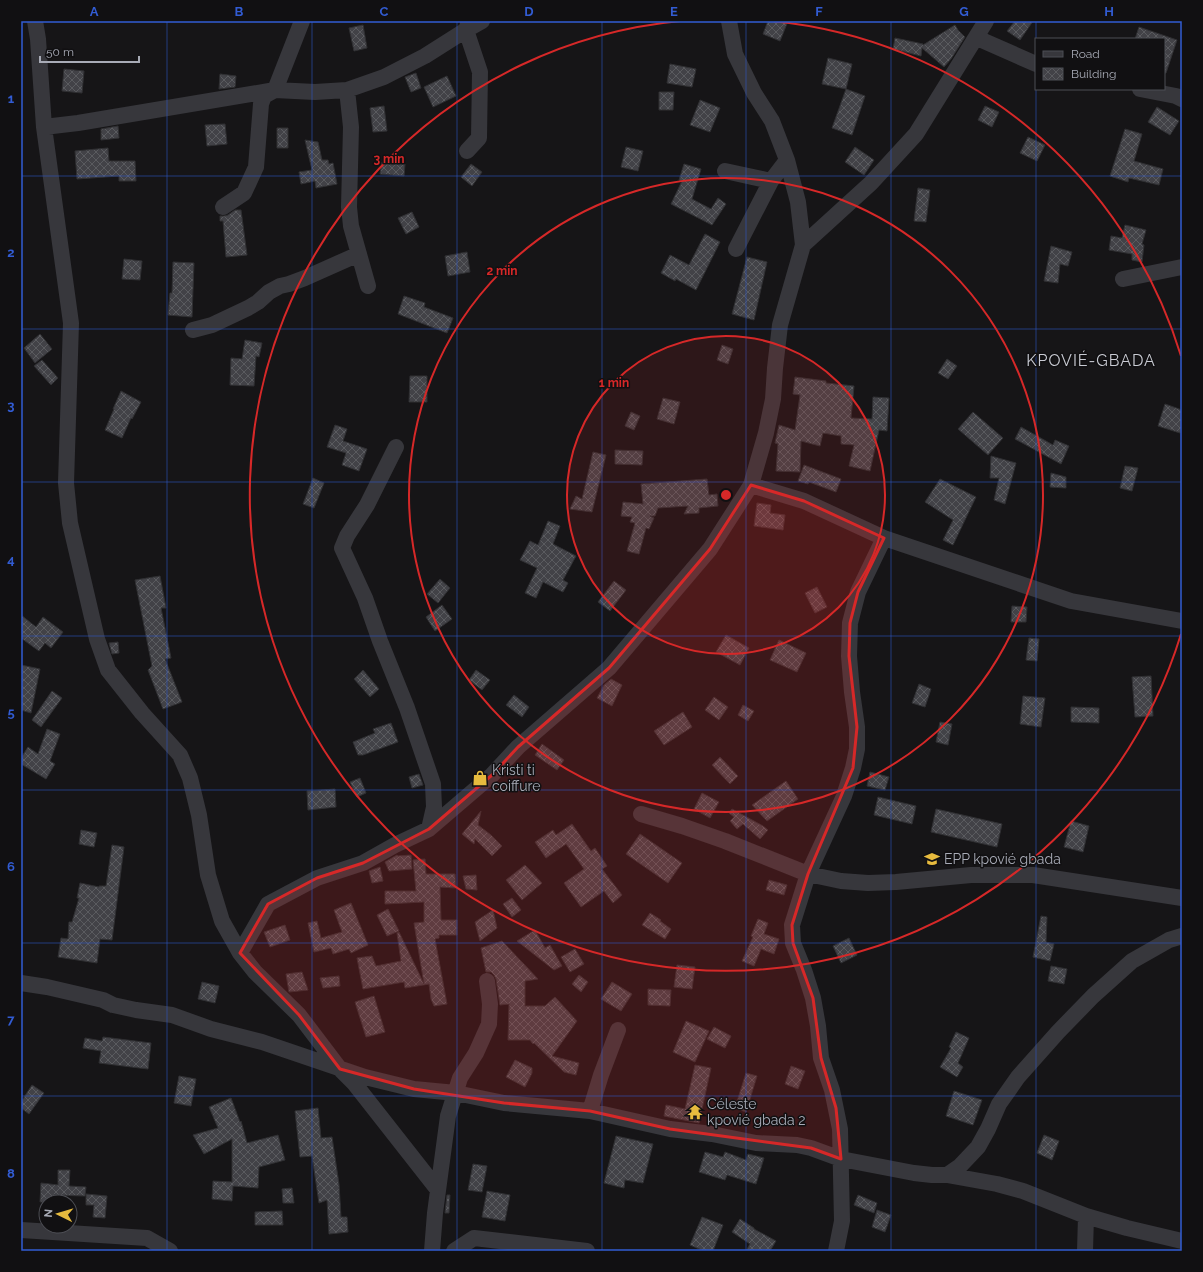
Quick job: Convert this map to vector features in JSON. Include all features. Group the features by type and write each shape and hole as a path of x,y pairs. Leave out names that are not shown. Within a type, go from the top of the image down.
{"street":[{"path":"35,21 38,39 44,127 71,323 66,483 70,523 97,639 108,670 142,713 183,760 190,778 199,815 208,875 222,921 240,953 255,972 298,1015 340,1069 354,1083 438,1190"},
{"path":"223,207 244,193 256,167 261,104 264,96 275,90 302,21"},
{"path":"44,127 78,123 275,90 315,92 347,90 384,77 418,60 467,25 482,21"},
{"path":"240,953 268,904 317,878 363,863 395,845 429,829 492,775 518,747 609,668 710,549 751,485 766,433 773,399 774,368 780,325 803,245 798,202 786,160 772,121 754,93 735,54 729,21"},
{"path":"803,245 871,183 916,134 986,21"},
{"path":"467,25 480,72 479,138 467,152"},
{"path":"976,38 1035,64"},
{"path":"347,90 351,126 349,206 351,226 368,286"},
{"path":"1145,90 1182,98"},
{"path":"736,249 771,181 786,160"},
{"path":"725,171 771,181"},
{"path":"193,330 212,325 248,308 258,302 269,292 280,286 305,278 359,254"},
{"path":"1123,279 1182,267"},
{"path":"396,447 366,505 347,536 342,548 368,604 380,641 407,708 433,784 434,807 429,829"},
{"path":"751,485 804,501 884,538 1071,601 1182,621"},
{"path":"836,1251 842,1221 840,1129 832,1090 821,1058 818,1026 813,998 793,943 792,925 808,874 844,796 853,768 857,749 857,727 849,656 850,623 858,592 884,538"},
{"path":"641,814 725,841 808,874 841,881 868,883 971,875 1033,875 1182,898"},
{"path":"947,1175 960,1166 978,1147 999,1104 1018,1077 1058,1032 1093,996 1132,961 1169,940 1182,936"},
{"path":"432,1251 438,1190 448,1116 460,1078 476,1052 489,1024 490,1004 486,981"},
{"path":"21,983 47,987 136,1010 172,1015 211,1029 262,1042 365,1077 414,1089 456,1094 504,1103 590,1111 670,1128 712,1134 756,1143 798,1145 841,1159 914,1173 947,1175 997,1184 1023,1191 1086,1216 1127,1228 1182,1241"},
{"path":"590,1111 601,1075 618,1030"},
{"path":"1085,1251 1086,1216"},
{"path":"21,1230 147,1238 170,1251"},
{"path":"454,1251 474,1238 587,1251"}],"highlighted area":[{"path":"751,485 804,501 884,538 858,592 850,623 849,656 857,727 853,768 808,874 792,925 793,943 813,998 821,1058 836,1108 841,1159 811,1148 670,1129 590,1111 504,1103 414,1089 340,1069 299,1015 240,953 268,904 317,878 363,863 429,829 492,775 518,747 609,668 710,549"}],"building":[{"path":"768,21 788,21 780,41 763,34"},
{"path":"1015,21 1033,21 1020,40 1007,31"},
{"path":"363,25 367,48 354,51 349,28"},
{"path":"955,25 965,37 944,67 922,48 921,56 893,49 895,38 923,45"},
{"path":"1139,27 1177,40 1166,73 1165,38 1135,38"},
{"path":"828,58 852,64 846,89 822,84"},
{"path":"670,64 696,69 692,87 667,83"},
{"path":"64,69 84,71 82,93 62,91"},
{"path":"416,73 421,88 411,92 405,77"},
{"path":"220,74 236,76 235,87 219,89"},
{"path":"447,76 456,96 433,107 424,87"},
{"path":"846,89 865,96 852,135 832,128"},
{"path":"659,92 674,92 673,110 659,110"},
{"path":"700,100 720,108 710,132 690,125"},
{"path":"384,106 387,131 373,132 370,108"},
{"path":"985,106 999,112 992,127 978,120"},
{"path":"1157,107 1179,121 1170,135 1148,122"},
{"path":"225,124 227,144 207,146 205,125"},
{"path":"118,126 119,138 101,140 101,129"},
{"path":"277,128 288,128 288,148 277,148"},
{"path":"1125,129 1142,134 1134,161 1163,169 1159,185 1129,178 1128,182 1110,176"},
{"path":"1028,137 1045,145 1037,161 1020,153"},
{"path":"305,140 318,142 322,160 328,160 329,164 333,163 337,184 316,188 315,181 301,184 299,172 312,170"},
{"path":"626,147 643,151 638,171 621,167"},
{"path":"855,147 874,160 864,175 845,162"},
{"path":"108,148 109,161 135,161 136,181 119,181 119,176 77,179 75,151"},
{"path":"382,162 405,164 404,176 380,174"},
{"path":"471,164 482,172 472,186 461,177"},
{"path":"684,164 701,169 692,199 711,209 718,198 726,204 712,225 671,204 682,181 679,180"},
{"path":"918,188 930,190 926,222 914,221"},
{"path":"235,210 241,210 247,255 226,257 223,221 220,221 220,216 228,215"},
{"path":"412,212 419,227 406,234 398,218"},
{"path":"1125,225 1146,230 1142,244 1144,245 1142,262 1132,260 1132,254 1109,250 1111,236 1122,238"},
{"path":"705,234 720,242 696,290 661,273 670,255 689,265"},
{"path":"1051,246 1072,252 1068,266 1060,264 1058,283 1044,281"},
{"path":"467,252 470,272 448,276 445,256"},
{"path":"747,257 767,262 754,320 732,314"},
{"path":"124,259 142,261 140,280 122,279"},
{"path":"173,262 194,263 192,317 168,315 170,293 172,293"},
{"path":"404,296 425,303 424,307 453,318 447,333 398,314"},
{"path":"40,334 52,349 35,363 24,348"},
{"path":"245,340 262,343 259,357 256,356 254,386 230,385 231,358 242,359"},
{"path":"722,345 733,349 728,364 717,360"},
{"path":"947,359 957,366 948,379 938,373"},
{"path":"42,360 58,378 51,385 34,366"},
{"path":"410,376 427,376 427,402 409,402"},
{"path":"795,377 826,381 826,383 854,386 851,418 872,419 873,397 889,398 887,431 879,430 870,471 849,466 854,445 841,444 841,436 823,433 820,446 801,441 800,472 776,471 778,444 775,443 779,425 795,430 800,395 793,394"},
{"path":"121,391 141,402 132,419 131,418 122,438 105,430"},
{"path":"663,398 680,402 674,424 657,419"},
{"path":"1165,404 1182,410 1182,425 1180,433 1158,426"},
{"path":"631,412 640,416 634,430 625,426"},
{"path":"973,412 1003,438 988,455 958,429"},
{"path":"335,425 347,429 343,441 367,449 359,471 342,465 346,453 327,447"},
{"path":"1021,427 1053,445 1055,440 1069,446 1061,464 1015,439"},
{"path":"615,450 643,451 642,465 615,464"},
{"path":"593,452 606,455 592,512 570,509 576,496 582,499"},
{"path":"991,456 1016,463 1005,504 994,500 999,478 990,478"},
{"path":"804,465 841,479 836,492 809,482 808,484 798,481"},
{"path":"1125,466 1138,468 1132,491 1120,488"},
{"path":"1051,473 1066,477 1066,488 1050,487"},
{"path":"313,478 324,483 314,508 303,504"},
{"path":"707,479 709,495 717,494 718,506 699,508 699,513 684,514 688,506 658,508 655,516 650,516 654,518 649,529 646,528 639,554 627,551 635,523 630,522 632,517 621,516 623,502 643,504 641,484"},
{"path":"940,479 976,497 953,545 943,540 953,520 925,502"},
{"path":"757,503 771,505 770,513 785,515 783,530 754,526"},
{"path":"548,521 560,526 553,544 576,556 563,580 568,583 563,592 543,582 536,598 525,593 537,568 520,560 530,541 538,545"},
{"path":"160,576 166,608 161,608 171,658 165,659 182,702 163,709 148,670 152,666 135,580"},
{"path":"440,579 450,588 438,603 427,594"},
{"path":"614,581 626,590 610,611 598,602"},
{"path":"817,587 827,607 815,613 805,593"},
{"path":"442,605 452,619 435,631 426,617"},
{"path":"1012,606 1027,607 1026,622 1011,622"},
{"path":"21,615 36,627 43,617 63,632 51,648 45,643 39,651 21,638"},
{"path":"726,635 749,648 740,665 716,652"},
{"path":"1029,638 1039,639 1037,661 1026,660"},
{"path":"779,640 806,653 797,672 770,660"},
{"path":"118,642 119,653 112,654 109,643"},
{"path":"21,665 40,669 31,713 21,710"},
{"path":"363,670 379,689 370,697 354,679"},
{"path":"476,670 490,680 482,690 469,680"},
{"path":"1151,676 1153,716 1135,717 1132,677"},
{"path":"611,679 622,685 612,706 597,698 604,685"},
{"path":"919,684 931,689 925,707 912,703"},
{"path":"52,691 62,698 41,727 32,720"},
{"path":"514,695 529,707 522,717 506,705"},
{"path":"1023,696 1045,698 1041,727 1020,724"},
{"path":"714,697 728,707 719,720 705,710"},
{"path":"743,705 754,711 748,721 738,715"},
{"path":"1071,707 1099,708 1099,723 1071,722"},
{"path":"683,712 692,727 664,745 654,731"},
{"path":"940,722 952,724 948,745 936,742"},
{"path":"391,723 398,742 363,755 358,755 353,742 375,733 373,729"},
{"path":"47,729 60,734 50,761 55,764 46,779 21,764 21,758 28,747 38,754"},
{"path":"542,744 564,760 557,770 535,755"},
{"path":"720,757 738,776 730,784 712,765"},
{"path":"870,772 889,777 885,790 867,786"},
{"path":"419,774 423,785 412,788 409,777"},
{"path":"360,778 366,793 357,797 350,782"},
{"path":"786,781 798,799 767,821 752,805"},
{"path":"335,789 336,807 308,810 307,791"},
{"path":"702,793 719,802 710,818 694,809"},
{"path":"878,797 916,806 912,824 874,815"},
{"path":"732,809 768,830 760,839 743,824 737,829 730,821 734,817 729,813"},
{"path":"936,809 1002,824 997,847 931,832"},
{"path":"481,811 478,825 502,846 492,856 475,839 474,844 462,834"},
{"path":"1071,821 1089,826 1083,852 1064,847"},
{"path":"572,824 591,851 595,848 607,866 602,869 622,895 613,903 604,891 581,907 564,883 584,869 566,844 546,858 535,842 553,830 556,835"},
{"path":"81,830 97,833 94,847 79,844"},
{"path":"640,834 682,863 668,883 626,854"},
{"path":"112,845 124,847 112,940 100,939 97,963 58,957 61,938 68,939 69,922 72,922 79,898 77,898 80,883 99,887 106,886"},
{"path":"397,855 411,855 412,869 389,871 385,862"},
{"path":"425,859 426,874 455,874 456,888 440,887 441,920 457,920 457,935 439,935 439,938 435,939 447,1004 434,1006 431,999 429,984 405,988 404,982 363,989 357,958 372,956 376,966 401,961 397,933 399,932 424,984 414,923 424,922 424,902 385,904 385,891 416,891 413,860"},
{"path":"525,865 542,883 522,900 506,880"},
{"path":"380,867 383,881 372,883 369,871"},
{"path":"476,875 477,890 466,889 463,876"},
{"path":"769,880 787,885 784,895 766,890"},
{"path":"512,898 521,910 512,917 503,904"},
{"path":"351,903 368,945 351,953 349,949 333,954 331,948 314,952 308,923 317,921 321,938 342,932 334,910"},
{"path":"388,909 399,931 387,936 377,915"},
{"path":"493,910 497,928 480,941 475,922"},
{"path":"650,913 671,929 665,939 642,925"},
{"path":"1041,916 1047,917 1046,942 1054,944 1050,961 1033,957"},
{"path":"758,919 768,923 764,934 779,939 774,954 761,949 754,966 742,961 753,937 751,936"},
{"path":"285,925 290,940 270,947 264,932"},
{"path":"535,930 545,948 550,945 562,966 554,970 517,941"},
{"path":"849,938 857,955 841,963 833,946"},
{"path":"502,941 538,979 525,981 525,1006 545,1006 555,997 577,1021 552,1056 579,1063 576,1075 564,1072 530,1040 508,1040 509,1004 500,1005 496,979 491,972 486,972 481,948"},
{"path":"575,949 584,964 570,972 561,957"},
{"path":"677,965 695,967 692,989 674,987"},
{"path":"1051,966 1067,969 1064,984 1048,981"},
{"path":"302,972 308,990 289,992 286,974"},
{"path":"579,975 588,982 581,992 572,984"},
{"path":"339,976 340,986 323,988 320,978"},
{"path":"202,982 219,986 215,1003 198,999"},
{"path":"612,982 632,994 621,1011 601,999"},
{"path":"648,989 671,990 670,1006 648,1005"},
{"path":"374,996 385,1032 366,1037 355,1002"},
{"path":"686,1021 709,1031 695,1062 673,1052"},
{"path":"714,1027 731,1036 725,1048 707,1039"},
{"path":"956,1032 969,1038 958,1063 963,1067 957,1077 940,1067 951,1048 949,1047"},
{"path":"103,1037 151,1043 148,1069 99,1063 101,1051 83,1048 85,1038 102,1041"},
{"path":"515,1060 532,1068 532,1073 525,1087 506,1077"},
{"path":"695,1065 711,1068 699,1123 664,1116 666,1105 685,1109"},
{"path":"791,1066 805,1071 798,1089 785,1084"},
{"path":"746,1073 757,1076 746,1112 735,1108"},
{"path":"179,1076 196,1079 191,1106 174,1103"},
{"path":"32,1085 44,1093 29,1114 21,1108 21,1102"},
{"path":"954,1091 982,1100 973,1125 946,1116"},
{"path":"231,1098 240,1122 241,1121 247,1143 278,1135 285,1160 259,1167 258,1188 233,1186 232,1201 212,1199 213,1181 232,1182 232,1139 204,1154 193,1135 218,1128 209,1107"},
{"path":"318,1108 321,1138 332,1137 339,1184 341,1217 347,1217 348,1232 329,1234 327,1200 319,1203 312,1156 300,1157 295,1111"},
{"path":"1044,1135 1059,1141 1052,1160 1037,1153"},
{"path":"616,1136 653,1144 643,1183 625,1180 624,1188 604,1183"},
{"path":"705,1152 723,1157 725,1152 746,1160 748,1154 764,1158 756,1184 727,1175 725,1180 699,1172"},
{"path":"473,1164 487,1166 482,1192 468,1190"},
{"path":"58,1170 70,1170 69,1186 86,1187 85,1196 78,1196 78,1194 40,1194 41,1183 58,1185"},
{"path":"292,1188 294,1203 283,1203 282,1189"},
{"path":"487,1191 510,1195 505,1221 482,1217"},
{"path":"86,1194 107,1196 105,1218 93,1217 94,1205 86,1205"},
{"path":"447,1195 450,1195 449,1213 445,1213"},
{"path":"858,1195 877,1203 874,1213 854,1205"},
{"path":"877,1210 891,1215 885,1232 872,1227"},
{"path":"282,1211 283,1225 255,1225 255,1212"},
{"path":"702,1217 723,1225 713,1251 704,1251 690,1245"},
{"path":"740,1219 754,1229 776,1241 770,1251 746,1251 750,1244 732,1232"}],"place":[{"name":"Kristi ti coiffure","path":"480,778"},
{"name":"EPP kpovié gbada","path":"932,859"},
{"name":"Céleste kpovié gbada 2","path":"695,1112"}],"district":[{"name":"KPOVIÉ-GBADA","path":"1091,360"}]}
